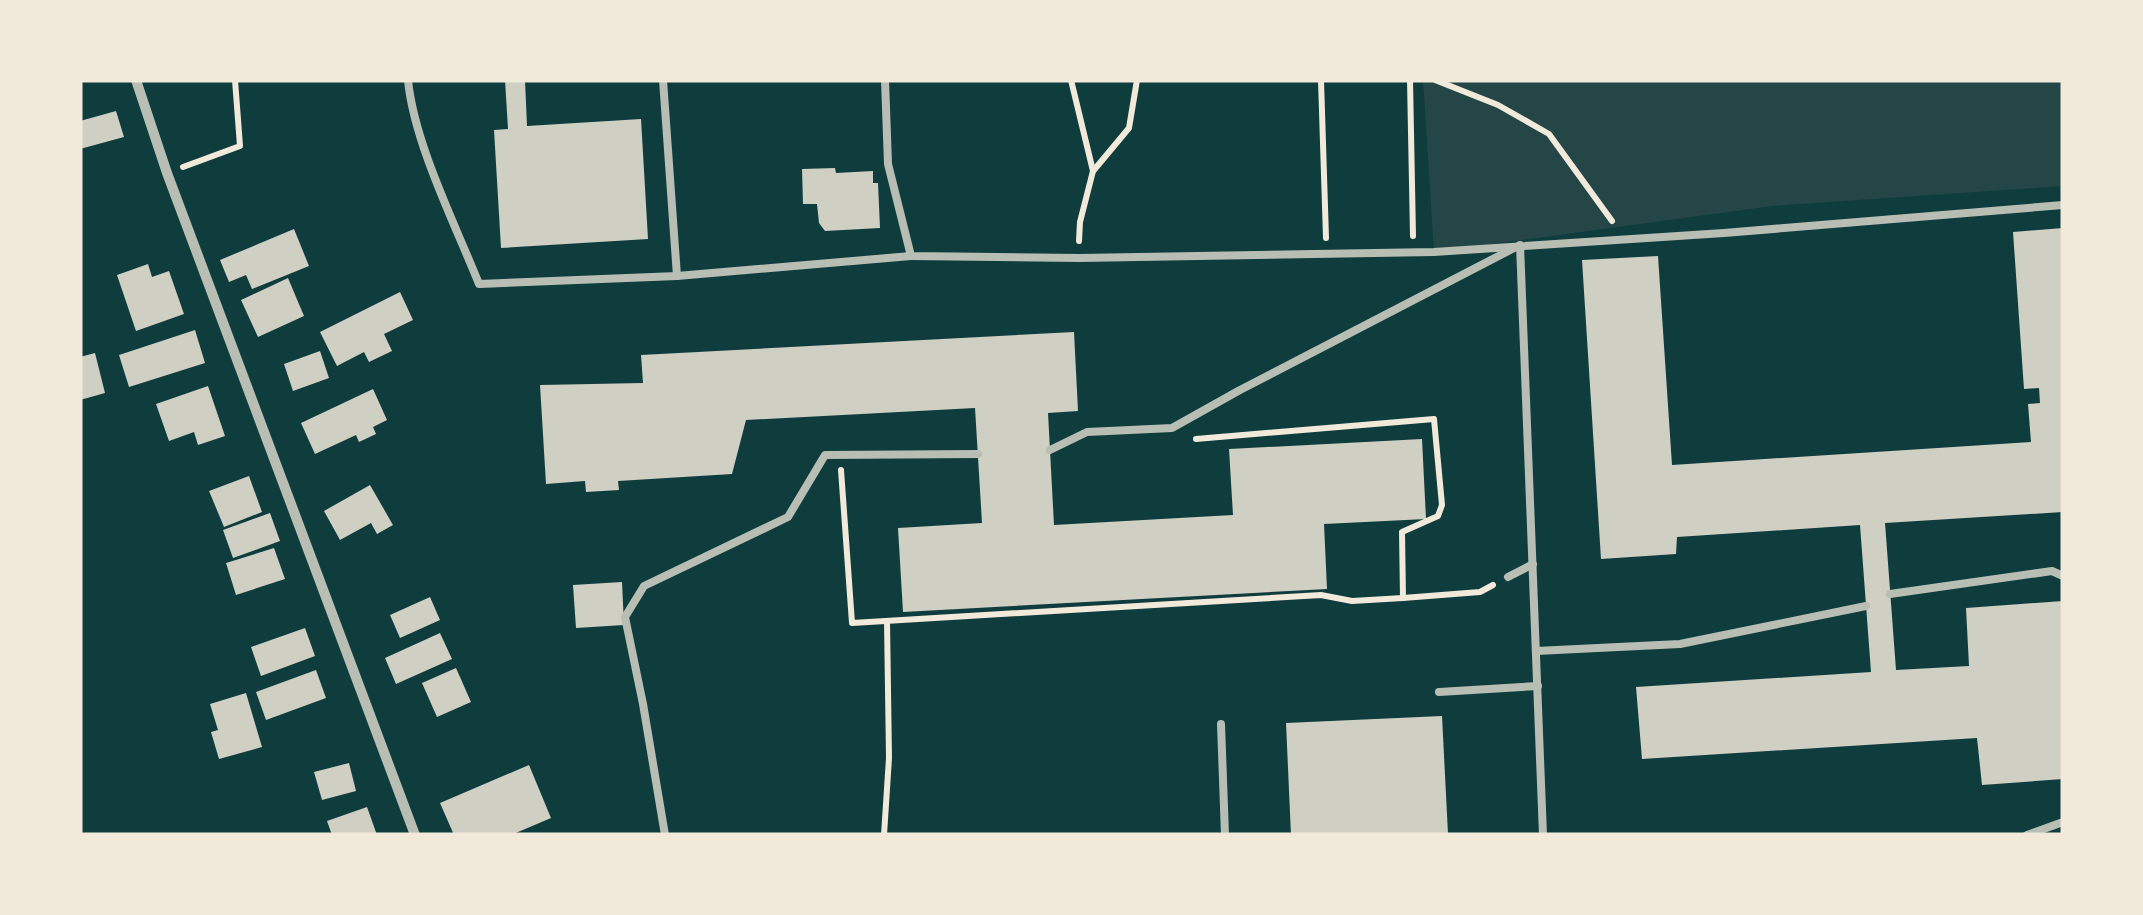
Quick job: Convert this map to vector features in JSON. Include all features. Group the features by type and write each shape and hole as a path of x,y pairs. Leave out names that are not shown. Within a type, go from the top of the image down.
{"street":[{"path":"136,80 416,835"}],"lane":[{"path":"408,80 410,104 479,284 677,276 910,256 1079,258 1434,252 2063,205"},
{"path":"663,80 677,276"},
{"path":"885,80 888,164 910,256"},
{"path":"1050,450 1087,432 1172,428 1520,245"},
{"path":"1520,245 1543,835"},
{"path":"665,835 625,617 644,586 788,518 825,455 978,454"},
{"path":"1508,578 1533,564"},
{"path":"1890,594 2052,572 2063,576"},
{"path":"1536,651 1680,644 1866,606"},
{"path":"1440,692 1538,686"},
{"path":"1221,724 1225,835"},
{"path":"2027,835 2063,822"}],"path":[{"path":"168,173 240,146 235,80"},
{"path":"1072,80 1093,171"},
{"path":"1079,258 1080,222 1093,171 1129,128 1137,80"},
{"path":"1321,80 1326,231"},
{"path":"1410,80 1413,224"},
{"path":"1435,80 1498,105 1549,134 1625,238"},
{"path":"1172,428 1197,439 1434,419 1442,505 1438,516 1402,532 1403,598"},
{"path":"839,454 852,622 1321,595 1352,600 1403,598 1480,592 1508,578"},
{"path":"884,835 889,758 887,620"}],"shaded area":[{"path":"1423,80 2063,80 2063,186 1772,206 1434,252"}],"building":[{"path":"505,80 525,80 527,126 641,119 648,239 501,248 494,130 508,129"},
{"path":"116,111 124,137 80,149 80,121"},
{"path":"835,168 836,173 873,171 873,183 878,183 880,228 825,231 819,223 817,204 803,204 802,169"},
{"path":"2063,228 2063,512 1885,523 1896,670 1969,666 1966,608 2063,601 2063,779 1982,785 1977,738 1642,759 1636,687 1871,672 1860,525 1677,537 1676,554 1601,559 1582,260 1658,256 1672,465 2031,442 2028,404 2040,403 2039,388 2024,389 2013,232"},
{"path":"294,229 309,266 252,289 246,275 229,282 220,260"},
{"path":"148,264 152,277 169,271 184,314 136,331 117,275"},
{"path":"288,278 304,316 258,337 241,300"},
{"path":"400,292 413,320 384,334 392,351 369,362 364,352 337,366 320,332"},
{"path":"195,330 205,363 129,387 119,355"},
{"path":"1074,332 1078,411 1048,413 1054,525 1233,515 1229,449 1422,439 1426,519 1324,524 1327,589 903,612 898,528 982,523 975,408 746,420 732,474 618,481 619,490 586,492 585,481 546,484 540,385 643,383 641,355"},
{"path":"320,351 329,378 293,391 284,364"},
{"path":"95,353 105,393 80,400 80,357"},
{"path":"208,386 225,436 198,445 194,432 169,441 156,404"},
{"path":"373,389 387,420 373,427 376,434 359,442 356,435 315,454 301,423"},
{"path":"249,476 262,512 224,527 209,491"},
{"path":"370,485 393,525 377,534 371,523 340,540 324,511"},
{"path":"270,513 280,541 233,558 223,530"},
{"path":"274,548 285,579 236,595 226,563"},
{"path":"622,582 624,625 576,628 573,585"},
{"path":"430,597 440,620 400,638 390,615"},
{"path":"305,628 315,656 261,676 251,647"},
{"path":"440,633 452,659 396,684 385,658"},
{"path":"456,668 471,702 437,717 422,683"},
{"path":"316,670 326,698 266,720 256,692"},
{"path":"246,693 262,747 219,759 211,732 218,730 210,704"},
{"path":"1442,716 1448,834 1291,835 1286,723"},
{"path":"349,763 356,791 322,800 314,772"},
{"path":"529,765 551,818 511,835 454,835 440,803"},
{"path":"367,807 377,835 332,835 327,821"}]}
